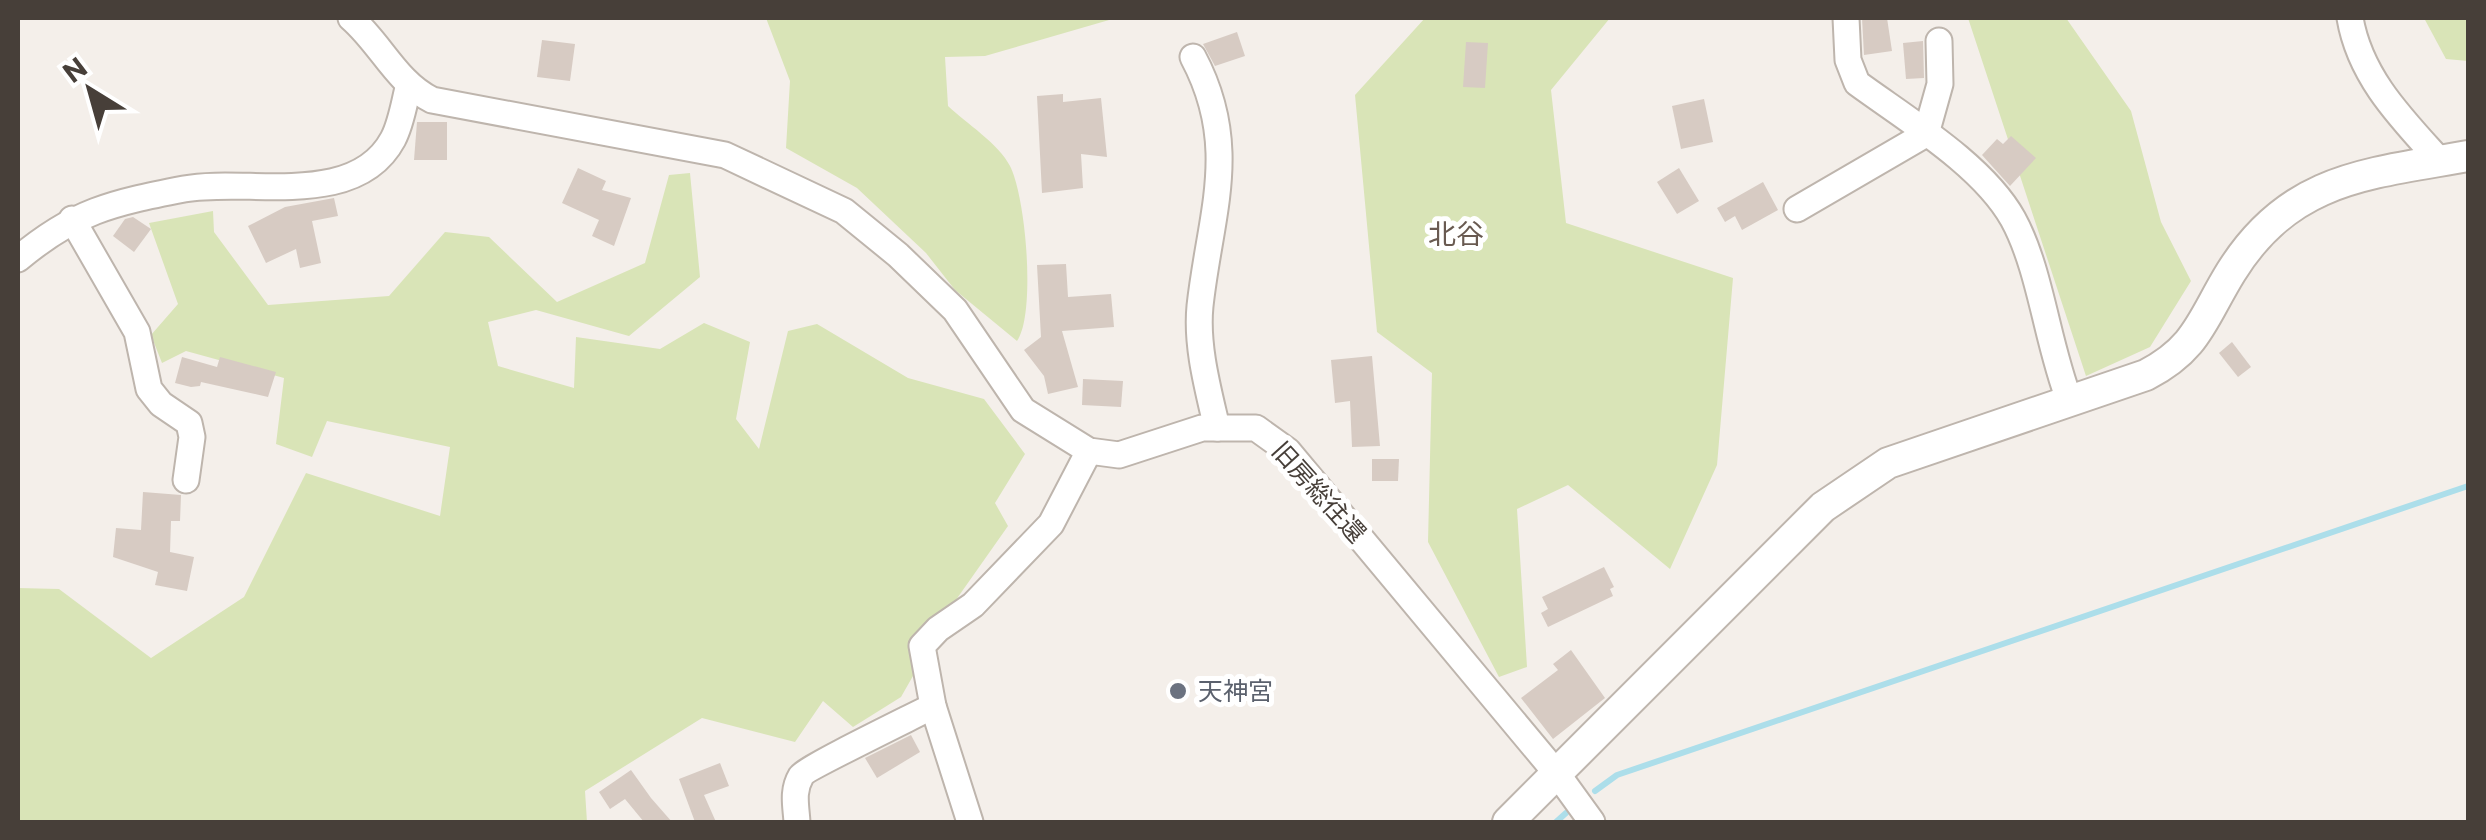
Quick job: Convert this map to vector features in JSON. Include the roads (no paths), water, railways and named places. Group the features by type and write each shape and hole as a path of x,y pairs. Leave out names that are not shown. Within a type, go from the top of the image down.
{"street":[{"path":"351,18 376,40 408,88 432,100 725,155 844,212 955,310 1023,410 1089,451 1051,524 973,605 938,628 922,646 933,706 970,822"},
{"path":"1846,18 1850,74 1988,186 2012,218 2028,257 2052,356 2070,402"},
{"path":"2350,18 2357,48 2371,77 2454,159"},
{"path":"1797,209 1926,134 1940,84 1939,41"},
{"path":"1193,57 1215,110 1219,156 1216,222 1200,308 1204,368 1217,428"},
{"path":"18,259 72,219 94,208 187,188 308,185 352,175 376,159 392,140 408,88"},
{"path":"1508,822 1823,508 1856,481 1888,463 2146,376 2177,359 2191,344 2258,234 2308,193 2381,172 2454,159"},
{"path":"72,219 137,332 150,388 162,404 189,423 192,437 186,480"},
{"name":"旧房総往還","path":"1089,451 1119,455 1202,428 1256,428 1288,451 1558,775 1592,822"},
{"path":"797,822 795,788 804,771 933,706"}],"waterway":[{"path":"1595,791 1617,775 2468,486"},
{"path":"1556,822 1566,813"}],"place":[{"name":"天神宮","path":"1178,691"}],"district":[{"name":"北谷","path":"1456,234"}]}
